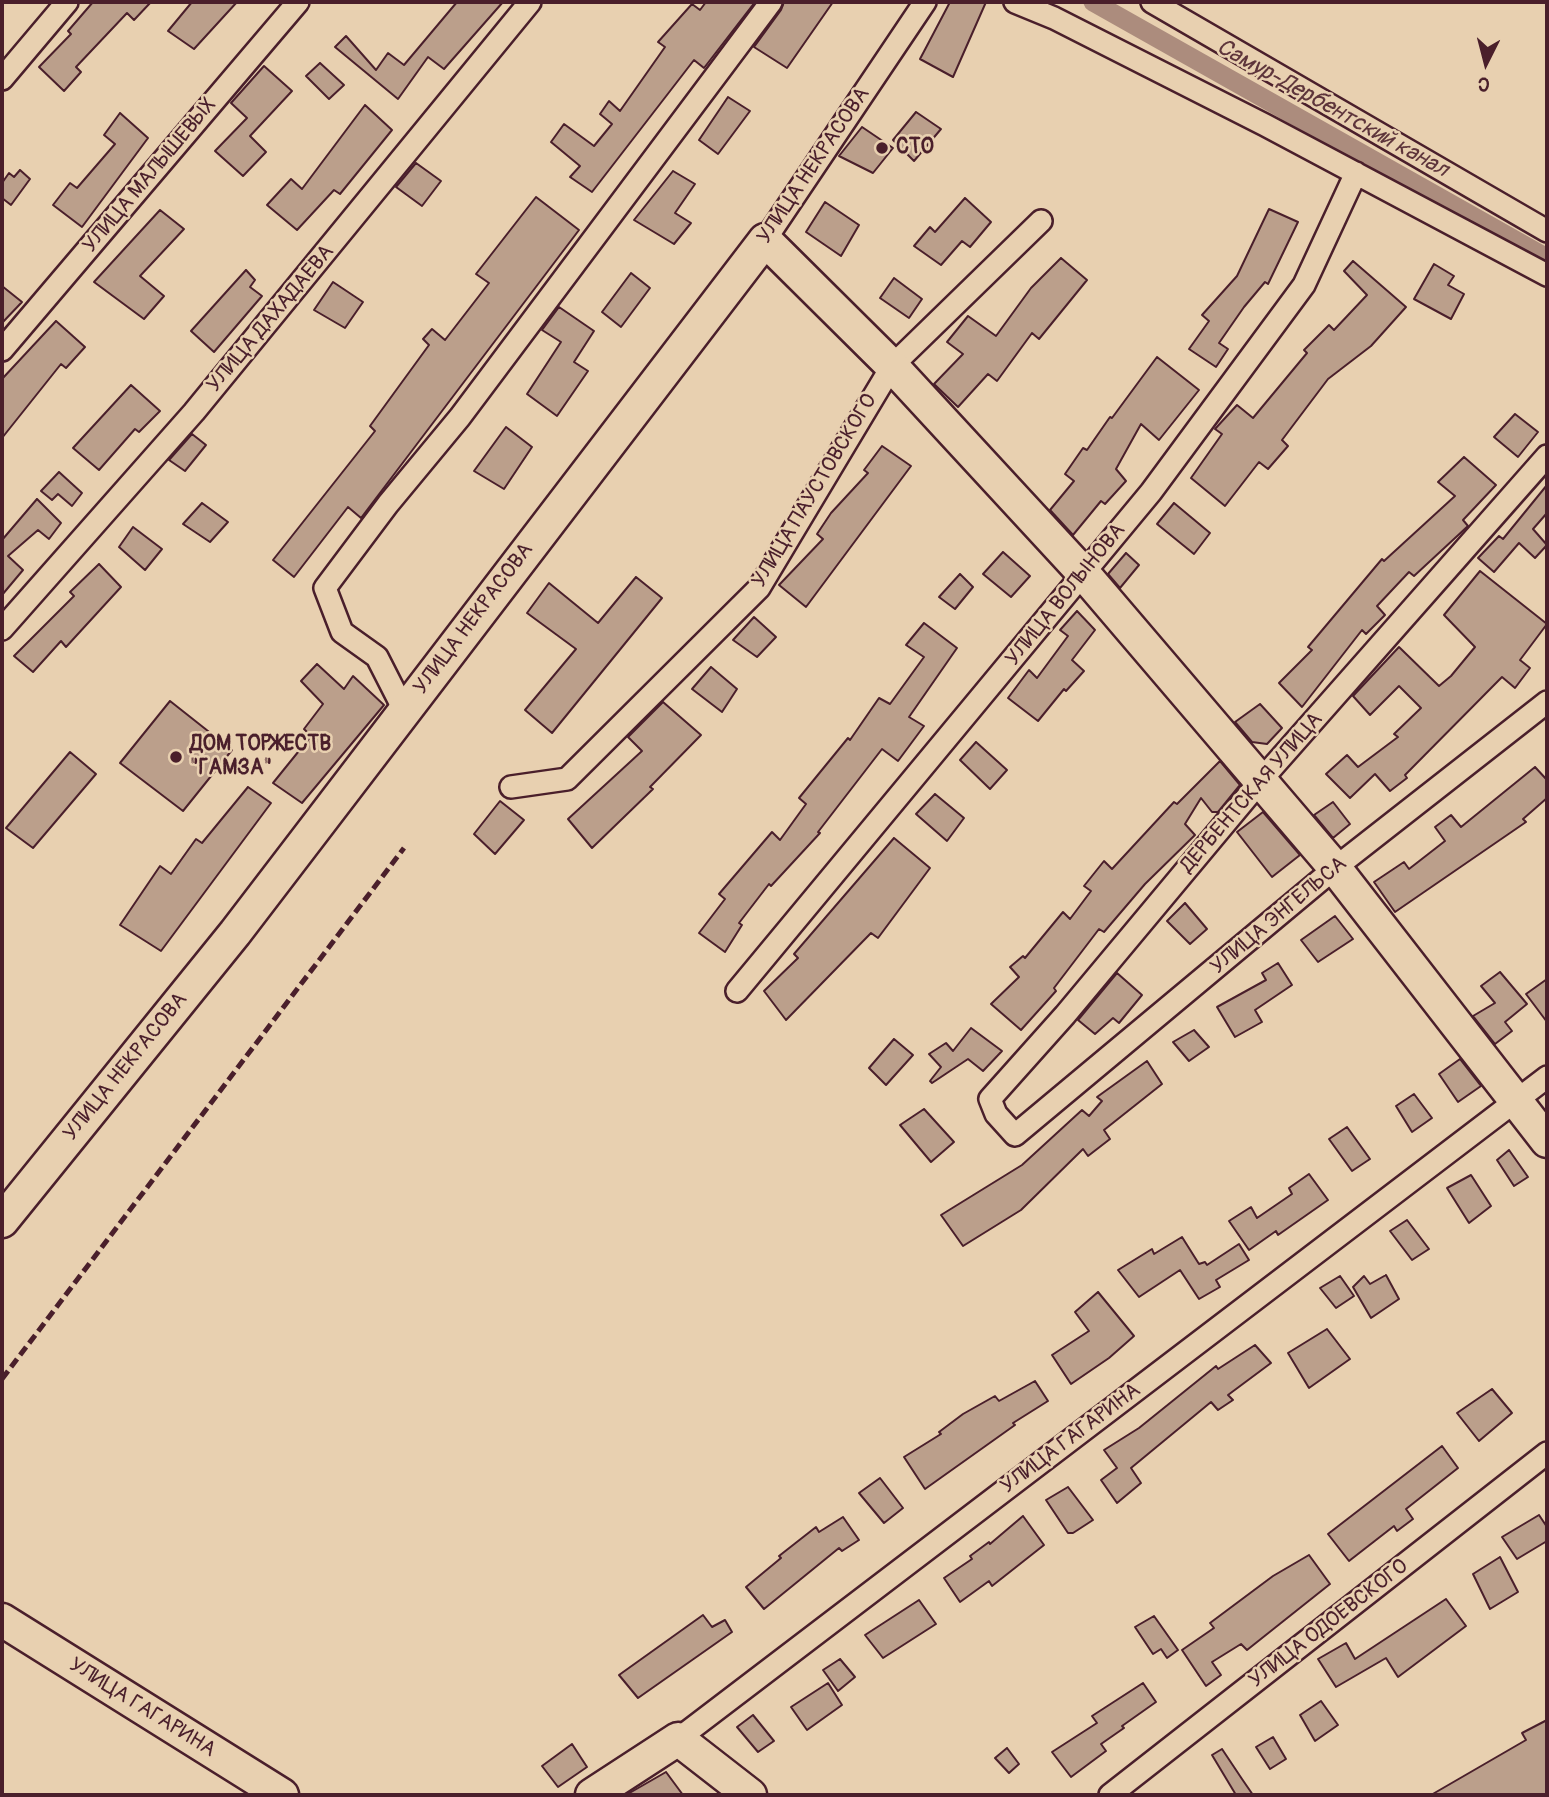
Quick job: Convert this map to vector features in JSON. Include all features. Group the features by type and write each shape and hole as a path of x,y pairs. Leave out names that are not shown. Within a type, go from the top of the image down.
{"street":[{"path":"2,79 67,2"},
{"name":"УЛИЦА МАЛЫШЕВЫХ","path":"2,350 298,2"},
{"name":"УЛИЦА ДАХАДАЕВА","path":"2,629 194,412 530,2"},
{"path":"404,710 377,657 342,632 325,588 388,504 460,417 771,2"},
{"name":"УЛИЦА НЕКРАСОВА","path":"2,1221 235,933 765,240 925,2"},
{"path":"1015,2 1055,18 1547,275"},
{"path":"1152,2 1547,231"},
{"name":"УЛИЦА ВОЛЫНОВА","path":"737,991 1151,492 1304,285 1356,173"},
{"name":"УЛИЦА ПАУСТОВСКОГО","path":"511,787 567,779 759,588 892,366 1041,221"},
{"path":"765,240 892,366 1084,574 1262,779 1335,868 1547,1141"},
{"name":"ДЕРБЕНТСКАЯ УЛИЦА","path":"1015,1135 996,1114 990,1099 1065,1015 1262,779 1547,456"},
{"name":"УЛИЦА ЭНГЕЛЬСА","path":"1015,1135 1335,868 1547,702"},
{"name":"УЛИЦА ГАГАРИНА","path":"592,1795 678,1739 1547,1077"},
{"name":"УЛИЦА ОДОЕВСКОГО","path":"1110,1795 1547,1453"},
{"name":"УЛИЦА ГАГАРИНА","path":"2,1620 282,1795"},
{"path":"678,1739 750,1795"}],"building":[{"path":"93,2 151,2 134,20 127,13 76,67 81,72 64,91 39,67 71,34 68,31"},
{"path":"192,2 237,2 194,49 168,31"},
{"path":"457,2 503,2 444,69 428,57 398,99 335,47 346,36 376,70 388,53 404,65"},
{"path":"706,2 755,2 704,68 694,60 592,192 570,177 580,166 551,142 564,124 594,146 612,124 600,114 609,101 620,111 665,47 658,42 692,4 700,10"},
{"path":"784,2 833,2 787,68 754,47"},
{"path":"950,2 986,2 953,77 920,59"},
{"path":"320,63 344,85 329,99 306,76"},
{"path":"264,66 292,91 250,136 266,152 243,176 215,151 247,118 231,103"},
{"path":"728,97 750,111 718,154 699,140"},
{"path":"365,105 392,130 340,194 334,190 297,230 267,205 291,179 302,189"},
{"path":"916,112 941,129 914,161 893,140"},
{"path":"120,113 148,138 82,227 53,205 70,183 77,188 115,144 104,135"},
{"path":"862,127 893,148 873,173 839,156"},
{"path":"416,163 441,181 422,206 396,187"},
{"path":"20,170 30,179 11,205 2,198 2,183 9,173 14,177"},
{"path":"673,171 695,184 675,213 691,223 674,244 634,220"},
{"path":"536,197 579,230 361,518 348,507 294,577 273,560 375,431 370,426 429,345 423,339 432,329 445,340 489,283 476,274"},
{"path":"965,198 991,222 970,247 962,241 941,265 914,246 930,227 935,232"},
{"path":"825,202 859,225 841,256 806,232"},
{"path":"1269,209 1298,222 1268,284 1265,282 1244,307 1219,343 1228,349 1216,367 1189,349 1209,321 1202,315 1237,276"},
{"path":"160,210 184,229 140,276 164,296 144,319 94,282"},
{"path":"1061,258 1087,280 1039,339 1032,333 997,381 988,374 958,407 934,384 963,354 947,342 968,316 996,336 1031,288"},
{"path":"1353,261 1406,307 1371,346 1328,379 1282,440 1288,446 1268,469 1259,462 1225,506 1191,478 1222,434 1215,429 1237,405 1253,418 1307,353 1304,350 1329,325 1334,330 1367,295 1344,271"},
{"path":"1434,264 1454,276 1448,285 1464,294 1451,319 1414,299"},
{"path":"246,270 255,280 250,287 262,296 214,352 191,331"},
{"path":"631,273 650,288 621,327 602,312"},
{"path":"894,278 922,299 909,318 880,298"},
{"path":"333,282 363,302 345,328 314,310"},
{"path":"2,286 22,302 2,323"},
{"path":"559,307 594,331 574,362 588,371 557,416 527,394 561,342 542,330"},
{"path":"56,321 85,347 66,368 61,364 2,438 2,379"},
{"path":"1157,357 1199,390 1159,440 1141,424 1116,469 1126,481 1105,504 1101,501 1073,535 1050,510 1074,481 1065,474 1083,448 1087,450"},
{"path":"131,385 160,411 139,432 135,429 99,470 73,448"},
{"path":"1515,414 1538,432 1518,457 1494,437"},
{"path":"506,427 532,447 504,489 474,471"},
{"path":"192,434 206,445 185,471 169,460"},
{"path":"882,446 911,466 806,607 779,585 823,539 817,534 831,513 868,473 864,470"},
{"path":"1464,457 1496,485 1463,520 1468,526 1414,576 1409,572 1377,606 1385,615 1366,634 1362,630 1302,707 1279,683 1312,650 1308,647 1382,559 1384,561 1455,496 1438,482"},
{"path":"59,472 82,493 72,506 58,494 52,500 41,491"},
{"path":"1547,485 1547,513 1533,529 1547,545 1535,558 1519,543 1494,572 1478,558 1499,536 1503,539"},
{"path":"37,499 61,523 49,539 38,530 8,556 23,570 2,595 2,540"},
{"path":"202,503 228,522 210,542 183,524"},
{"path":"1174,503 1210,533 1194,554 1157,524"},
{"path":"133,527 162,549 145,570 119,547"},
{"path":"1003,552 1030,576 1011,597 983,574"},
{"path":"1126,553 1139,565 1120,588 1108,574"},
{"path":"99,564 121,587 66,647 61,641 33,672 14,656 74,596 70,592"},
{"path":"1480,571 1547,624 1520,660 1530,668 1515,688 1502,677 1405,775 1407,778 1390,791 1375,774 1350,798 1326,774 1347,755 1358,767 1398,737 1394,734 1421,708 1399,686 1370,715 1353,696 1399,647 1439,686 1451,676 1475,647 1444,615"},
{"path":"960,574 973,587 955,609 939,597"},
{"path":"636,577 662,598 552,733 525,710 576,649 527,613 549,583 598,623"},
{"path":"1077,611 1095,630 1072,660 1084,671 1066,691 1064,689 1038,721 1008,698 1029,670 1037,678 1068,636 1060,630"},
{"path":"754,617 776,637 757,657 733,640"},
{"path":"924,623 957,648 909,717 924,726 898,761 882,749 818,832 820,833 771,886 769,884 739,923 742,925 725,952 699,933 725,899 719,894 772,832 780,840 806,804 799,798 848,738 850,740 879,698 890,704 924,657 906,645"},
{"path":"317,664 344,689 353,676 384,705 302,803 273,783 311,736 304,729 323,704 301,681"},
{"path":"711,667 737,689 722,712 692,689"},
{"name":"ДОМ ТОРЖЕСТВ \"ГАМЗА\"","path":"170,701 232,750 183,811 120,763"},
{"path":"663,702 701,735 650,787 653,789 592,848 568,819 642,751 628,737"},
{"path":"1260,704 1282,728 1267,744 1252,742 1235,722"},
{"path":"976,742 1007,770 990,789 960,760"},
{"path":"70,752 96,774 33,848 6,828"},
{"path":"1220,761 1240,785 1218,812 1212,812 1201,798 1185,824 1195,835 1145,884 1104,932 1099,929 1054,988 1056,991 1021,1030 991,1004 1019,977 1010,967 1023,956 1025,958 1063,912 1070,919 1091,891 1084,886 1104,861 1112,869 1174,802 1177,804"},
{"path":"1535,767 1547,780 1547,798 1523,819 1526,822 1395,912 1374,882 1404,862 1409,869 1445,841 1435,827 1451,815 1461,827"},
{"path":"248,787 271,803 161,951 120,925 160,866 171,874 196,839 202,843"},
{"path":"935,794 964,818 947,841 916,814"},
{"path":"500,801 524,820 495,854 474,834"},
{"path":"1333,802 1350,824 1333,838 1314,815"},
{"path":"1263,812 1300,855 1272,877 1237,832"},
{"path":"894,838 930,868 878,938 871,933 786,1020 764,991 798,958 794,954"},
{"path":"1185,903 1207,929 1190,944 1167,921"},
{"path":"1335,916 1353,939 1318,962 1301,940"},
{"path":"1278,963 1292,985 1255,1010 1262,1022 1235,1037 1217,1007 1266,980 1262,973"},
{"path":"1500,972 1527,1004 1505,1022 1512,1031 1495,1044 1473,1016 1495,1003 1481,986"},
{"path":"1117,973 1142,995 1119,1023 1113,1018 1095,1034 1078,1020"},
{"path":"1547,979 1547,1022 1526,994"},
{"path":"971,1028 1002,1051 983,1071 968,1059 932,1083 930,1081 941,1067 929,1054 946,1043 953,1051"},
{"path":"1194,1030 1209,1047 1189,1061 1173,1042"},
{"path":"894,1039 913,1055 886,1085 869,1068"},
{"path":"1460,1059 1481,1086 1458,1102 1439,1074"},
{"path":"1147,1061 1162,1084 1104,1130 1110,1139 1088,1156 1083,1149 1021,1210 963,1246 941,1215 1022,1165 1082,1110 1089,1116 1102,1101 1097,1097"},
{"path":"1414,1094 1432,1118 1412,1132 1396,1106"},
{"path":"924,1109 954,1142 931,1162 900,1125"},
{"path":"1347,1127 1370,1159 1352,1171 1329,1139"},
{"path":"1509,1150 1528,1177 1514,1186 1497,1160"},
{"path":"1309,1174 1328,1200 1278,1235 1276,1231 1249,1250 1229,1221 1251,1207 1257,1218 1292,1194 1289,1188"},
{"path":"1471,1175 1491,1206 1469,1223 1447,1188"},
{"path":"1407,1220 1429,1249 1412,1260 1390,1231"},
{"path":"1182,1237 1199,1264 1205,1262 1207,1265 1239,1244 1249,1260 1216,1280 1220,1287 1199,1299 1180,1270 1139,1297 1118,1270 1152,1249 1154,1254"},
{"path":"1386,1275 1399,1299 1371,1318 1353,1287 1364,1276 1370,1284"},
{"path":"1340,1276 1354,1296 1336,1308 1320,1288"},
{"path":"1098,1292 1134,1336 1109,1358 1071,1384 1052,1355 1089,1331 1075,1312"},
{"path":"1327,1329 1350,1359 1309,1388 1288,1353"},
{"path":"1255,1345 1271,1363 1228,1395 1233,1400 1218,1410 1211,1402 1131,1468 1141,1483 1117,1503 1101,1480 1117,1468 1104,1450 1139,1428 1216,1366 1218,1369"},
{"path":"1035,1381 1048,1401 1013,1423 1015,1425 925,1489 904,1457 941,1434 939,1432 963,1414 995,1396 999,1401"},
{"path":"1492,1389 1512,1413 1479,1441 1457,1413"},
{"path":"1442,1446 1458,1468 1406,1509 1413,1519 1397,1531 1394,1526 1349,1561 1328,1534"},
{"path":"880,1478 903,1508 884,1523 859,1493"},
{"path":"1068,1487 1093,1520 1073,1533 1068,1533 1046,1500"},
{"path":"1539,1515 1547,1527 1547,1541 1517,1559 1502,1537"},
{"path":"1023,1516 1044,1545 992,1586 989,1581 960,1602 944,1578 972,1559 970,1556 989,1542 990,1544"},
{"path":"843,1517 859,1540 842,1551 839,1548 764,1609 746,1587 816,1527 819,1532"},
{"path":"1309,1555 1330,1584 1247,1650 1241,1644 1212,1662 1221,1675 1206,1686 1182,1650 1214,1628 1210,1623 1273,1576"},
{"path":"1500,1557 1518,1592 1490,1609 1473,1574"},
{"path":"1446,1599 1466,1626 1398,1677 1386,1658 1336,1687 1318,1659 1346,1643 1355,1659"},
{"path":"919,1600 936,1624 883,1658 865,1635"},
{"path":"703,1615 712,1627 725,1620 732,1632 638,1698 619,1675"},
{"path":"1154,1616 1178,1650 1167,1658 1161,1649 1153,1654 1135,1627"},
{"path":"840,1659 855,1677 838,1691 823,1670"},
{"path":"828,1683 842,1705 807,1730 791,1707"},
{"path":"1143,1683 1156,1702 1101,1744 1106,1751 1071,1777 1052,1752 1097,1723 1092,1716"},
{"path":"1321,1701 1338,1725 1315,1741 1300,1715"},
{"path":"753,1715 774,1741 758,1752 737,1727"},
{"path":"1547,1720 1547,1795 1431,1795 1526,1740 1522,1733"},
{"path":"1273,1737 1286,1759 1270,1769 1256,1747"},
{"path":"572,1744 587,1767 558,1787 542,1766"},
{"path":"1007,1748 1019,1764 1009,1773 995,1758"},
{"path":"1222,1749 1253,1795 1236,1795 1212,1755"},
{"path":"666,1772 683,1795 626,1795"}],"waterway":[{"name":"Самур-Дербентский канал","path":"1093,2 1547,258"}],"railway":[{"path":"2,1379 404,848"}],"place":[{"name":"СТО","path":"882,148"},
{"name":"ДОМ ТОРЖЕСТВ \"ГАМЗА\"","path":"176,757"}]}
